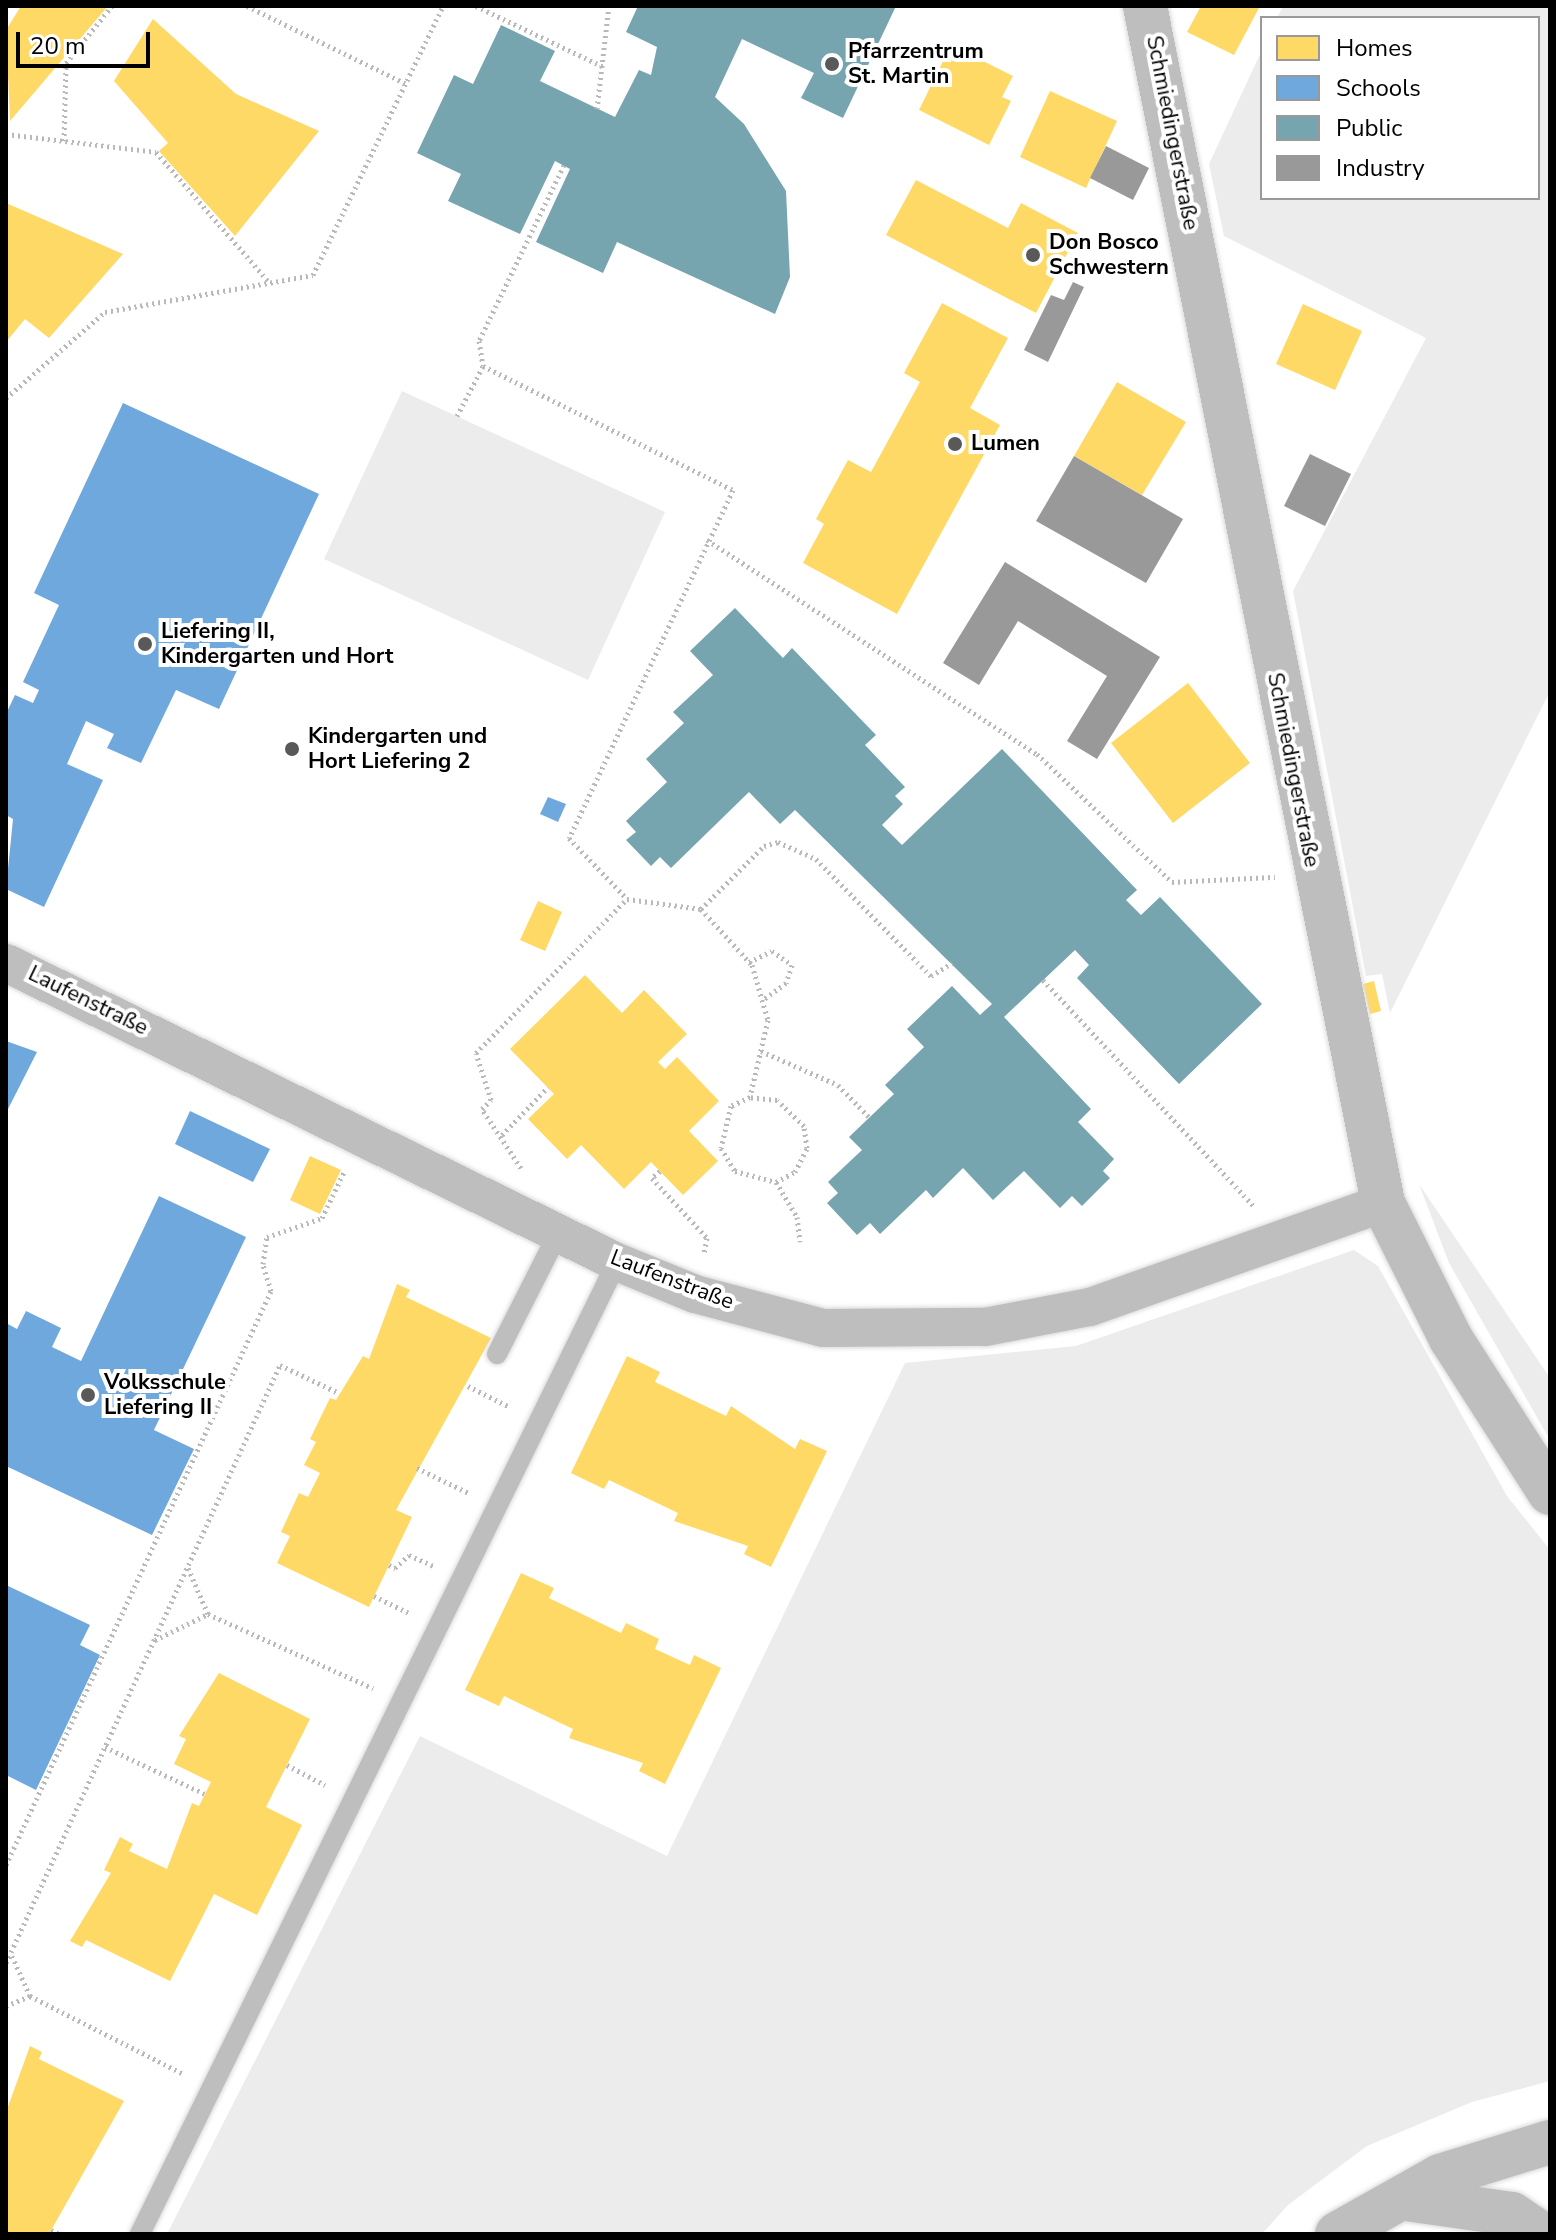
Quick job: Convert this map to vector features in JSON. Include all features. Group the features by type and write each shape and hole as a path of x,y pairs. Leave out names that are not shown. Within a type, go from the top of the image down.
{"main road":[{"name":"Schmiedingerstraße","path":"1145,6 1313,875 1383,1203 1451,1339 1550,1493"},
{"path":"1337,2234 1406,2199 1440,2176 1550,2142"},
{"path":"1406,2199 1512,2214 1542,2234"}],"street":[{"name":"Laufenstraße","path":"6,963 363,1134 617,1262 695,1294 823,1328 985,1327 1090,1307 1383,1203"}],"lane":[{"path":"497,1354 559,1232"},
{"path":"140,2234 617,1262"}],"path":[{"path":"64,141 66,63 112,6"},
{"path":"247,6 405,83"},
{"path":"6,398 105,312 313,275 443,6"},
{"path":"476,6 602,66"},
{"path":"597,109 609,6"},
{"path":"6,134 156,152 270,282"},
{"path":"457,416 483,366 479,341 564,165"},
{"path":"483,366 733,490 569,838 627,899 701,909 749,962 764,999 761,1051 750,1097"},
{"path":"707,540 1037,754 1172,882 1313,875"},
{"path":"701,909 764,846 778,842 816,859 931,976 952,963"},
{"path":"510,1207 523,1162 482,1109 491,1100 476,1053 627,899"},
{"path":"749,962 772,951 792,965 786,983 764,999"},
{"path":"1043,980 1283,1238"},
{"path":"761,1051 838,1085 869,1117"},
{"path":"502,1135 548,1087"},
{"path":"750,1097 777,1100 804,1126 807,1148 795,1172 776,1182 735,1171 721,1148 731,1106 750,1097"},
{"path":"6,1865 271,1291 263,1264 267,1237 322,1218 363,1134"},
{"path":"660,1171 652,1178 707,1238 695,1294"},
{"path":"776,1182 797,1217 800,1242"},
{"path":"6,1963 280,1365 339,1393"},
{"path":"468,1386 519,1410"},
{"path":"417,1468 477,1497"},
{"path":"389,1565 395,1568 409,1555 442,1569"},
{"path":"188,1568 208,1614 402,1701"},
{"path":"374,1596 419,1618"},
{"path":"154,1640 208,1614"},
{"path":"105,1747 205,1794"},
{"path":"287,1765 302,1773"},
{"path":"10,1953 30,1996 194,2078"},
{"path":"6,2006 30,1996"},
{"path":"51,2230 59,2234"}],"shaded area":[{"path":"1283,6 1550,6 1550,691 1390,1013 1382,974 1366,976 1293,591 1426,338 1224,236 1209,164 1260,54 1260,200 1540,200 1540,16 1278,16"},
{"path":"402,391 665,512 588,680 324,559"},
{"path":"1419,1184 1550,1378 1550,1440 1449,1263"},
{"path":"1354,1250 1378,1266 1507,1496 1550,1550 1550,2081 1472,2102 1367,2146 1288,2205 1262,2234 167,2234 420,1736 667,1856 905,1363 1076,1346"}],"building: Homes":[{"path":"21,6 108,6 10,121 6,30"},
{"path":"1201,6 1260,6 1234,55 1187,32"},
{"path":"153,19 236,94 319,131 235,236 159,151 168,143 114,81"},
{"path":"951,45 1013,76 1002,97 1011,101 989,145 919,110"},
{"path":"1050,91 1117,121 1086,188 1020,157"},
{"path":"916,180 1008,228 1021,203 1078,233 1036,313 886,235"},
{"path":"6,203 123,254 49,338 25,319 6,342"},
{"path":"942,303 1008,338 970,408 1000,425 897,614 803,563 824,524 816,519 848,460 871,472 920,382 904,373"},
{"path":"1303,304 1362,331 1335,390 1276,364"},
{"path":"1117,382 1186,422 1142,495 1074,456"},
{"path":"1188,683 1250,763 1173,823 1111,743"},
{"path":"538,901 562,912 545,951 520,940"},
{"path":"585,975 622,1013 644,990 687,1034 658,1062 665,1069 677,1057 719,1101 689,1131 718,1161 683,1195 651,1162 624,1189 581,1145 567,1159 528,1119 554,1094 510,1049"},
{"path":"1374,981 1381,1011 1370,1014 1363,984"},
{"path":"310,1156 341,1170 320,1214 290,1200"},
{"path":"397,1284 410,1290 406,1297 491,1338 396,1510 412,1517 369,1607 277,1563 290,1536 281,1532 299,1493 308,1497 320,1473 304,1465 316,1442 310,1439 330,1398 336,1400 363,1356 369,1359"},
{"path":"627,1356 660,1372 655,1382 726,1416 731,1406 795,1449 800,1439 827,1451 771,1567 744,1554 748,1546 674,1521 678,1513 609,1480 604,1489 571,1473"},
{"path":"521,1573 554,1588 549,1598 621,1633 626,1623 659,1639 655,1649 690,1665 694,1655 721,1668 665,1784 639,1771 643,1763 569,1738 573,1729 504,1696 499,1706 465,1690"},
{"path":"219,1673 310,1719 266,1807 302,1825 257,1915 214,1894 170,1981 86,1940 82,1947 70,1941 111,1873 104,1870 120,1837 133,1844 129,1851 167,1869 192,1803 199,1806 211,1782 174,1764 186,1739 179,1736"},
{"path":"30,2046 42,2052 39,2059 124,2101 49,2234 6,2234 6,2112"}],"building: Schools":[{"name":"Liefering II, Kindergarten und Hort","path":"123,403 319,494 219,709 176,690 141,763 107,748 114,734 86,721 67,764 103,780 44,907 6,889 13,819 6,815 6,714 15,695 33,703 39,690 23,682 59,605 34,593"},
{"path":"548,797 566,804 558,822 540,814"},
{"path":"6,1041 37,1052 6,1113"},
{"path":"190,1111 270,1149 253,1182 175,1144"},
{"name":"Volksschule Liefering II","path":"159,1196 246,1237 154,1430 194,1449 152,1535 6,1466 6,1323 17,1329 26,1311 61,1328 52,1347 81,1361"},
{"path":"6,1585 90,1625 80,1645 100,1655 36,1790 6,1775"}],"building: Public":[{"path":"638,6 896,6 843,118 801,98 814,73 742,39 715,97 744,124 786,191 790,277 775,314 617,242 603,273 536,242 570,169 555,161 520,234 448,201 461,174 417,153 454,75 473,84 501,25 555,51 540,81 615,117 639,70 651,75 657,47 626,32"},
{"path":"735,608 783,658 792,648 876,735 865,745 905,787 895,796 903,804 882,825 902,845 1002,749 1137,890 1126,900 1141,915 1160,897 1262,1004 1179,1084 1077,978 1089,965 1075,950 1004,1017 1091,1109 1078,1122 1114,1159 1103,1171 1110,1178 1082,1206 1072,1196 1060,1208 1024,1171 993,1200 963,1168 933,1198 926,1190 880,1234 870,1223 857,1235 827,1203 838,1193 828,1182 862,1150 849,1137 894,1094 885,1085 924,1047 907,1029 952,986 980,1015 992,1004 795,810 780,824 749,792 671,868 660,857 651,866 626,840 636,832 626,821 667,782 646,759 684,723 673,712 713,675 690,651"}],"building: Industry":[{"path":"1106,146 1149,168 1133,200 1090,178"},
{"path":"1073,282 1084,287 1048,362 1024,350 1051,295 1064,300"},
{"path":"1310,454 1351,474 1325,526 1284,506"},
{"path":"1074,456 1183,519 1146,583 1036,521"},
{"path":"1005,562 1160,657 1097,759 1067,741 1107,676 1018,621 979,685 943,663"}],"place":[{"name":"Pfarrzentrum St. Martin","path":"832,64"},
{"name":"Don Bosco Schwestern","path":"1033,255"},
{"name":"Lumen","path":"955,444"},
{"name":"Liefering II, Kindergarten und Hort","path":"145,644"},
{"name":"Kindergarten und Hort Liefering 2","path":"292,749"},
{"name":"Volksschule Liefering II","path":"88,1395"}]}
